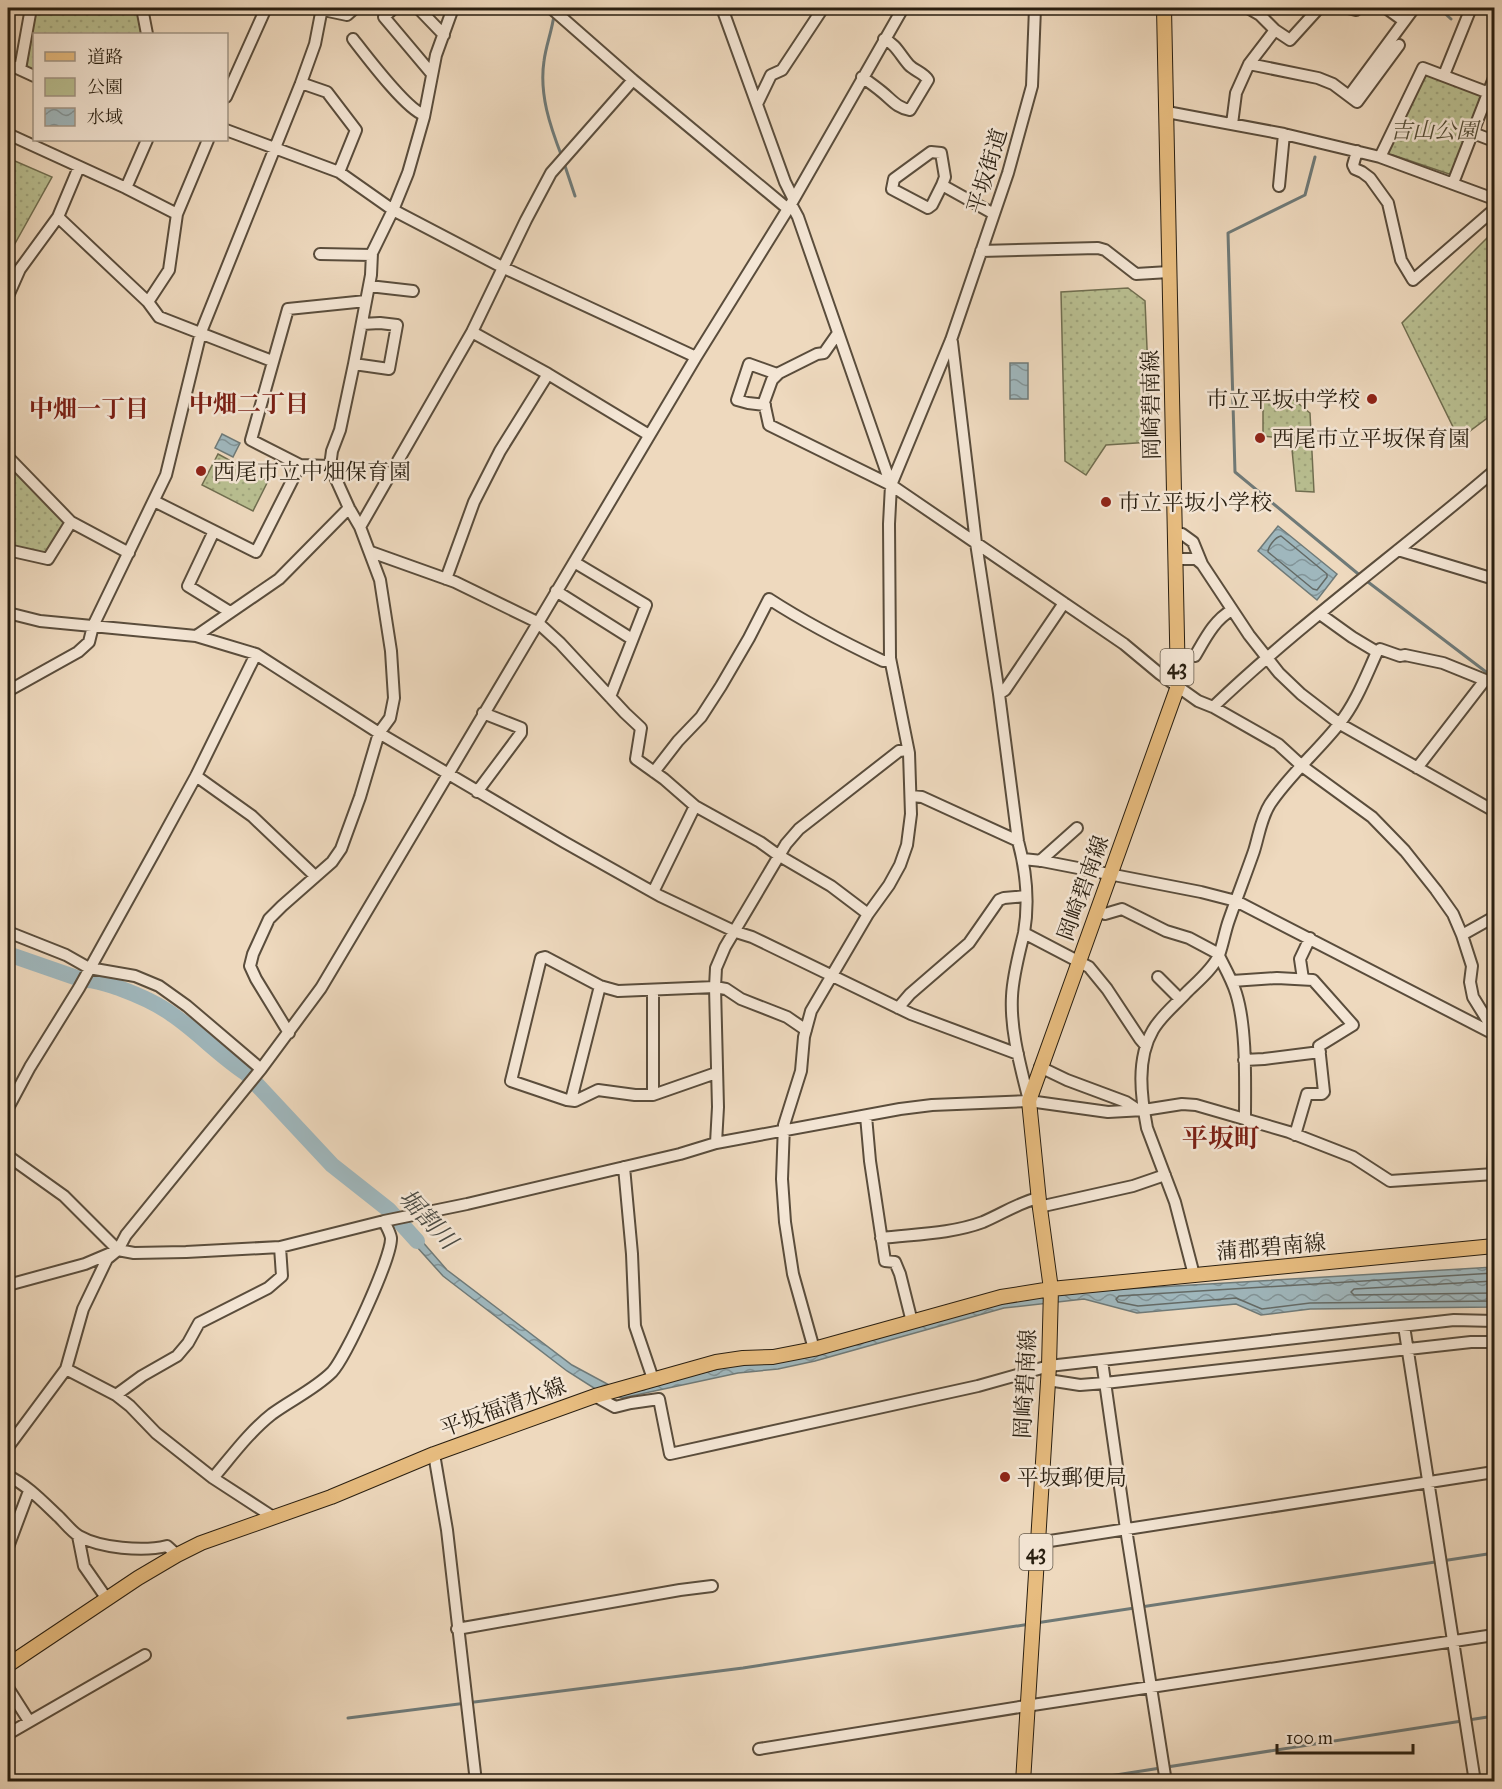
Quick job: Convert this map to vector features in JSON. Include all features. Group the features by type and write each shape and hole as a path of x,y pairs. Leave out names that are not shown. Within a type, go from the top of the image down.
{"main road":[{"name":"岡崎碧南線","path":"1023,1782 1050,1322 1050,1294 1029,1101 1178,686 1164,8"},
{"name":"蒲郡碧南線","path":"1050,1294 1194,1275 1494,1246"},
{"name":"平坂福清水線","path":"8,1665 107,1599 177,1555 201,1543 331,1497 434,1454 596,1396 716,1362 772,1357 814,1349 1001,1297 1050,1294"}],"street":[{"path":"20,69 31,8"},
{"path":"142,8 147,33"},
{"path":"228,94 266,8"},
{"path":"8,690 78,652 89,642 93,626 166,475 201,332 301,83 315,44 319,8 347,15 355,8"},
{"path":"394,8 384,17 432,74"},
{"path":"418,8 444,34"},
{"path":"289,1033 250,966 253,954 269,919 332,862 341,849 380,734 390,718 394,698 392,651 380,580 360,527 330,466 332,451 340,430 362,324 372,255 408,173 424,115 436,56 453,8"},
{"path":"551,8 633,80 790,204"},
{"path":"722,8 785,182 790,204 798,217 891,485 890,661 909,753 910,830 900,865 868,914 811,1011 802,1049 801,1071 783,1131 782,1179 785,1222 793,1274 814,1349"},
{"path":"757,104 771,75 782,70 823,8"},
{"path":"8,1447 66,1369 83,1309 107,1259 118,1250 126,1234 261,1069 321,988 537,622 790,204 903,8"},
{"name":"平坂街道","path":"891,485 951,340 1008,173 1032,86 1035,8"},
{"path":"1248,8 1290,40 1319,8"},
{"path":"1348,8 1356,10 1358,8"},
{"path":"1386,8 1404,21"},
{"path":"1249,64 1318,78 1333,84 1352,98 1392,48 1404,21 1414,8"},
{"path":"1444,75 1471,8"},
{"path":"1232,124 1236,93 1249,64 1275,30"},
{"path":"353,39 395,90 417,113 424,115"},
{"path":"862,77 882,91 898,107 908,110 928,80 910,66 892,42 884,39"},
{"path":"8,64 33,76"},
{"path":"1380,157 1424,68 1488,93"},
{"path":"1453,183 1494,78"},
{"path":"360,527 472,332 551,173 633,80"},
{"path":"301,83 327,92 356,130 339,172"},
{"path":"1167,112 1284,134 1380,157 1494,199"},
{"path":"228,131 339,172 393,210 504,267 696,357"},
{"path":"1473,133 1494,141"},
{"path":"8,134 177,214"},
{"path":"1279,186 1284,134"},
{"path":"126,188 147,141"},
{"path":"148,302 170,270 177,214 208,141"},
{"path":"1357,151 1353,165 1355,170 1370,178 1388,203 1401,260 1413,279 1490,213 1494,215"},
{"path":"931,152 941,153 945,177 942,185 932,205 928,208 892,189 894,179 931,152"},
{"path":"8,296 20,270 58,217 79,167"},
{"path":"942,185 994,214"},
{"path":"58,217 148,302 159,317 272,361"},
{"path":"981,251 1098,248 1105,250 1136,274 1169,272"},
{"path":"320,254 372,255"},
{"path":"369,285 413,291"},
{"path":"330,466 300,465 251,440 288,309 366,301"},
{"path":"354,364 389,369 397,325 362,324"},
{"path":"472,332 548,374 649,435"},
{"path":"837,333 824,353 817,354 777,374 772,380 764,402 769,425 891,485 1124,644 1198,701 1213,707 1278,744 1302,766 1372,817 1397,841 1437,890 1453,914 1472,966 1470,982 1473,997 1494,1032"},
{"path":"951,340 976,543 1018,841 1023,859 1027,910 1011,998 1018,1054 1029,1101"},
{"path":"765,405 737,400 748,364 777,374"},
{"path":"446,579 474,502 500,451 548,374"},
{"path":"8,457 71,522 129,553"},
{"path":"154,501 256,552 300,465"},
{"path":"1213,707 1267,658 1439,519 1494,471"},
{"path":"196,636 279,579 349,508"},
{"path":"8,550 48,559 71,522"},
{"path":"214,531 188,586 230,612"},
{"path":"1174,534 1182,534 1193,542 1202,564 1232,610 1279,673 1301,694 1340,723 1494,811"},
{"path":"1398,550 1494,579"},
{"path":"370,552 446,579 537,622 641,728 636,759 695,806 760,842 831,886 868,914"},
{"path":"1175,559 1196,559 1202,564"},
{"path":"574,562 646,605 610,697"},
{"path":"556,591 632,639"},
{"path":"654,772 678,741 701,717 749,638 769,599 828,634 883,661 890,661"},
{"path":"999,694 1005,690 1064,603"},
{"path":"1195,656 1215,624 1232,610"},
{"path":"8,613 39,621 196,636 256,654 380,734 653,892 911,1014 1018,1054"},
{"path":"1320,614 1352,638 1377,652"},
{"path":"1194,1275 1175,1202 1141,1110 1142,1067 1146,1046 1162,1018 1201,978 1219,955 1264,816 1270,804 1340,723 1361,688 1380,649 1400,656 1406,655 1443,663 1485,680 1417,768"},
{"path":"8,1108 196,776 256,654"},
{"path":"477,792 521,733 521,728 483,713"},
{"path":"716,1143 718,1107 715,987 716,968 725,947 778,855 800,829 899,751 908,750"},
{"path":"196,776 252,816 315,876"},
{"path":"911,796 922,797 1018,841"},
{"path":"653,892 695,806"},
{"path":"1040,861 1077,828"},
{"path":"1023,859 1191,890 1236,901 1494,1032"},
{"path":"898,1008 910,994 969,943 999,900 1026,896"},
{"path":"1098,911 1105,914 1122,909 1166,931 1189,938 1219,955 1232,981 1239,1010 1244,1060 1245,1118"},
{"path":"1462,935 1494,916"},
{"path":"8,932 66,955 89,968 135,976 159,986 187,1006 261,1069"},
{"path":"1024,933 1089,967 1099,977 1146,1046"},
{"path":"1303,980 1300,959 1310,938"},
{"path":"716,1073 653,1095 598,1090 575,1101 511,1081 541,958 545,957 600,986 618,991 715,987 726,989 741,999 787,1017 806,1030"},
{"path":"1158,977 1180,999"},
{"path":"1232,981 1277,978 1313,980 1353,1025 1319,1046 1324,1092 1307,1094 1295,1135"},
{"path":"571,1100 600,986"},
{"path":"653,990 653,1095"},
{"path":"1244,1060 1320,1052"},
{"path":"1040,1067 1141,1110"},
{"path":"8,1285 86,1264 118,1250 134,1253 280,1247 680,1154 716,1143 932,1105 1029,1101 1108,1112 1182,1104 1196,1105 1245,1118 1353,1157 1390,1181 1494,1173 1494,1150"},
{"path":"866,1116 870,1161 885,1261 895,1262 912,1322"},
{"path":"8,1156 64,1196 118,1250"},
{"path":"624,1167 632,1254 635,1326 653,1379"},
{"path":"881,1238 954,1230 982,1222 1016,1205 1133,1186 1165,1175"},
{"path":"213,1478 271,1415 332,1372 345,1352 368,1304 390,1247 391,1236 384,1221"},
{"path":"116,1395 142,1376 177,1356 188,1344 200,1323 268,1288 282,1276 280,1247"},
{"path":"596,1396 615,1407 659,1399 670,1454 1102,1361 1454,1320 1494,1322"},
{"path":"1404,1326 1475,1782"},
{"path":"1048,1373 1080,1385 1472,1342 1494,1342"},
{"path":"1102,1361 1166,1782"},
{"path":"66,1369 116,1395 156,1433 213,1478 273,1517"},
{"path":"434,1454 447,1530 476,1782"},
{"path":"1037,1543 1494,1472"},
{"path":"8,1476 19,1481 43,1501 78,1536 106,1546 156,1549 167,1546 177,1555"},
{"path":"8,1547 29,1491"},
{"path":"78,1536 84,1566 107,1599"},
{"path":"457,1629 668,1592 711,1587"},
{"path":"759,1749 1494,1635"},
{"path":"8,1734 145,1655"},
{"path":"8,1688 28,1721"}],"green space":[{"path":"36,8 137,8 142,33 33,33 33,72 29,70 27,64"},
{"name":"吉山公園","path":"1424,74 1481,94 1482,99 1453,172 1449,174 1387,153"},
{"path":"8,158 52,177 8,256"},
{"path":"1494,231 1494,413 1459,439 1402,323"},
{"path":"1128,288 1145,301 1151,442 1106,445 1086,475 1065,461 1061,292"},
{"path":"1263,400 1294,400 1310,413 1314,492 1296,491 1291,439 1263,436"},
{"path":"218,454 268,481 253,511 202,485"},
{"path":"8,465 65,522 46,553 8,546"}],"water":[{"path":"1010,363 1028,363 1028,399 1010,399"},
{"path":"222,434 240,443 233,457 215,448"},
{"path":"1278,526 1337,574 1317,600 1258,551"},
{"path":"407,1224 447,1270 572,1365 622,1392 1004,1301 1074,1292 1494,1267 1494,1307 1310,1309 1261,1315 1236,1304 1137,1313 1084,1299 1004,1308 815,1361 778,1369 738,1373 622,1398 597,1390 567,1371 443,1276 399,1227"}],"waterway":[{"path":"1439,8 1451,19"},
{"path":"554,15 544,61 543,86 550,122 562,157"},
{"path":"1315,157 1305,195 1228,233 1235,472 1368,582 1494,678"},
{"path":"564,163 575,196"},
{"name":"堀割川","path":"8,954 83,980 97,981 119,988 147,1000 183,1022 246,1073 332,1165 389,1210 417,1241"},
{"path":"1036,1623 1494,1553"},
{"path":"348,1718 743,1668 1030,1624"},
{"path":"1071,1782 1494,1716"}],"place":[{"name":"市立平坂中学校","path":"1372,399"},
{"name":"西尾市立平坂保育園","path":"1260,438"},
{"name":"西尾市立中畑保育園","path":"201,471"},
{"name":"市立平坂小学校","path":"1106,502"},
{"name":"平坂郵便局","path":"1005,1477"}],"district":[{"name":"中畑二丁目","path":"249,404"},
{"name":"中畑一丁目","path":"89,409"},
{"name":"平坂町","path":"1221,1138"}]}
